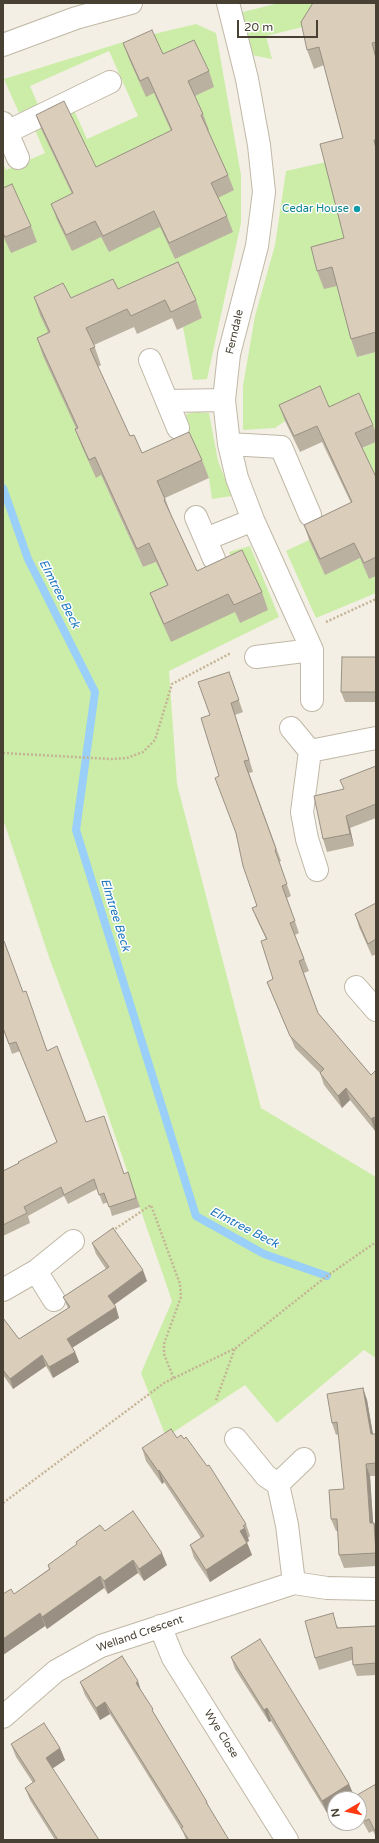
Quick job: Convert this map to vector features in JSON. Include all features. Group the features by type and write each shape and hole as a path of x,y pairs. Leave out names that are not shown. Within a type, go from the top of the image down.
{"street":[{"path":"3,45 76,18 131,3"},
{"name":"Ferndale","path":"228,3 247,79 259,145 264,192 257,246 229,354 224,400 229,444 237,478 253,520 308,641 312,700"},
{"path":"18,158 5,127 110,82"},
{"path":"150,360 178,428"},
{"path":"167,401 224,400"},
{"path":"229,444 281,447 310,515"},
{"path":"196,517 214,559"},
{"path":"206,539 253,520"},
{"path":"256,657 308,641"},
{"path":"291,728 310,751 302,812 307,839 317,870"},
{"path":"310,751 376,738"},
{"path":"356,987 376,1010"},
{"path":"3,1290 36,1271 74,1241"},
{"path":"36,1271 54,1300"},
{"path":"236,1439 266,1476 278,1484 287,1525 294,1583"},
{"path":"278,1484 304,1459"},
{"name":"Welland Crescent","path":"3,1717 61,1668 101,1646 294,1583 328,1588 376,1589"},
{"name":"Wye Close","path":"160,1626 173,1658 287,1840"}],"path":[{"path":"308,641 376,599"},
{"path":"3,752 111,759 127,758 143,752 155,740 172,684 249,644 256,657"},
{"path":"107,1235 151,1205 180,1284 181,1297 164,1344 164,1354 174,1379"},
{"path":"3,1503 164,1383 236,1348 327,1276 376,1242"},
{"path":"216,1400 236,1348"}],"green space":[{"path":"279,3 337,3 307,26 266,36 272,59 241,53 231,15"},
{"path":"196,24 216,33 241,175 241,223 207,379 193,380 183,327 184,280 56,350 101,475 143,567 156,562 175,603 235,612 240,623 239,573 229,552 250,546 279,617 169,671 177,784 261,1108 376,1177 376,1358 364,1350 277,1423 245,1385 166,1437 141,1373 172,1301 100,1092 50,960 3,819 3,163 6,170 45,153 34,128 74,110 87,139 138,116 109,51 30,86 38,105 19,113 4,79 133,39"},
{"path":"326,162 350,256 344,284 357,357 376,352 376,434 285,421 275,428 243,430 243,386 255,316 275,245 286,171"},
{"path":"196,412 209,413 218,461 232,496 212,499 209,478 190,438 186,414"},
{"path":"376,442 376,481 361,449"},
{"path":"309,540 325,574 360,558 376,576 376,593 316,618 286,551"}],"building":[{"name":"Cedar House","path":"313,3 376,3 376,42 372,43 376,58 376,140 374,140 376,149 376,332 351,339 332,267 317,271 311,247 344,238 320,144 343,138 319,47 307,50 301,22"},
{"path":"152,30 163,54 194,40 209,71 188,81 203,114 201,115 228,175 211,183 227,216 169,243 154,211 103,236 95,221 66,235 51,204 73,193 36,115 64,101 96,167 172,130 148,77 140,81 123,43"},
{"path":"12,184 31,226 5,237 3,233 3,188"},
{"path":"178,262 196,300 171,312 165,300 131,316 127,309 86,328 95,347 90,349 130,436 134,435 142,453 189,432 202,460 157,481 165,499 164,500 197,571 242,550 262,592 234,605 228,594 164,624 150,593 168,585 149,543 137,549 95,457 89,460 75,429 78,428 37,338 50,332 34,297 63,283 71,298 113,279 118,289"},
{"path":"320,386 329,407 359,393 373,425 355,433 376,477 376,557 364,563 354,543 320,559 304,525 352,502 317,426 294,436 279,405"},
{"path":"342,657 376,657 376,692 341,692"},
{"path":"229,672 239,700 231,703 249,760 244,761 287,884 282,886 295,921 290,923 304,959 299,961 318,1013 371,1075 376,1070 376,1119 374,1117 371,1119 346,1088 338,1096 320,1073 324,1069 290,1036 267,982 273,979 261,941 267,939 252,908 257,906 243,866 236,833 215,778 219,776 201,718 210,715 198,682"},
{"path":"376,766 376,804 346,816 350,834 323,839 314,796 344,789 340,780"},
{"path":"376,903 376,939 368,944 355,914"},
{"path":"3,941 23,992 26,991 47,1051 57,1046 86,1122 104,1116 124,1174 128,1172 136,1198 109,1207 104,1193 99,1195 94,1179 64,1195 61,1187 24,1207 27,1213 3,1225 3,1171 57,1142 16,1042 9,1044 3,1028"},
{"path":"113,1228 143,1270 108,1296 116,1307 67,1339 75,1352 49,1367 42,1355 10,1379 3,1370 3,1318 19,1339 70,1307 63,1297 109,1267 92,1243"},
{"path":"363,1388 371,1434 376,1434 376,1463 366,1464 370,1523 374,1523 376,1553 339,1555 337,1519 331,1519 329,1490 344,1489 337,1422 332,1423 327,1394"},
{"path":"171,1429 177,1438 181,1435 184,1439 186,1437 207,1466 209,1465 246,1524 243,1526 245,1528 240,1531 247,1543 206,1570 190,1545 204,1536 159,1470 158,1471 142,1448"},
{"path":"133,1511 162,1553 139,1569 133,1560 104,1581 100,1576 42,1617 40,1613 3,1639 3,1594 11,1589 14,1594 50,1569 48,1565 100,1525 105,1531"},
{"path":"333,1613 337,1628 376,1626 376,1663 353,1665 352,1647 315,1658 305,1621"},
{"path":"260,1639 349,1784 338,1791 327,1791 327,1798 322,1801 267,1708 264,1710 231,1657"},
{"path":"122,1656 138,1681 136,1683 153,1709 152,1710 229,1840 189,1840 181,1828 183,1827 105,1702 96,1708 80,1682"},
{"path":"44,1723 60,1748 46,1758 99,1840 58,1840 25,1788 35,1781 11,1744"},
{"path":"376,1784 376,1833 369,1819 367,1820 367,1791 364,1791"}],"waterway":[{"name":"Elmtree Beck","path":"3,488 28,559 95,692 76,830 196,1216 264,1254 327,1276"}],"place":[{"name":"Cedar House","path":"357,209"}]}
